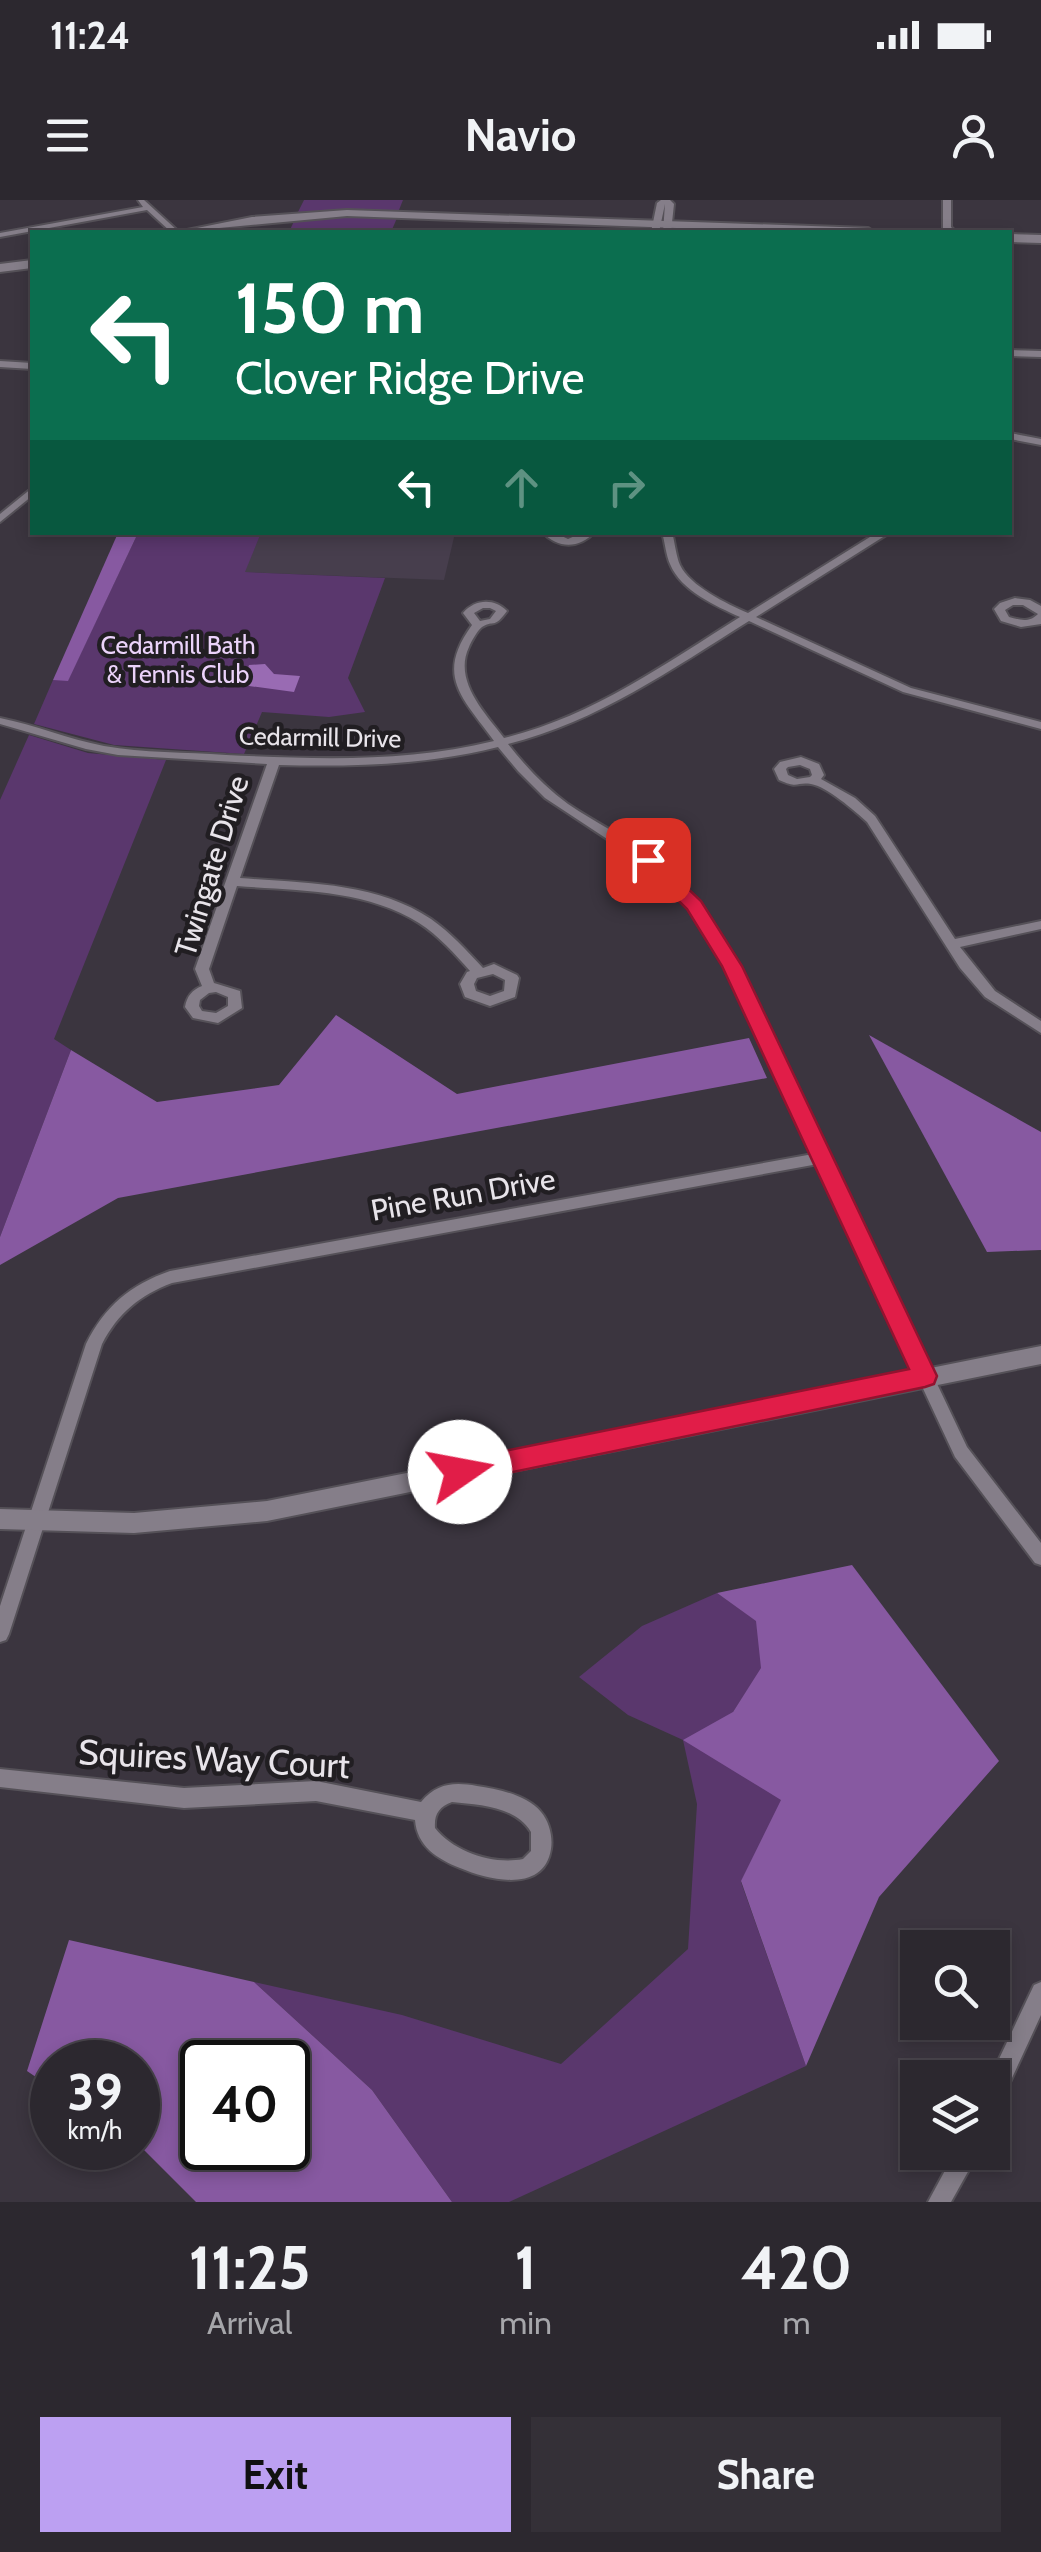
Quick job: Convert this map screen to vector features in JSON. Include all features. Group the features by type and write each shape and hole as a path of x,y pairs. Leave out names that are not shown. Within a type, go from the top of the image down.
{"main road":[{"path":"194,230 252,220 347,213 765,230"},
{"path":"1012,238 1041,239"},
{"path":"0,268 30,264"}],"street":[{"path":"140,200 173,230"},
{"path":"662,228 661,203 665,200"},
{"path":"948,205 955,214 956,230"},
{"path":"0,235 148,208"},
{"path":"1012,353 1041,354"},
{"path":"0,364 30,366"},
{"path":"1012,436 1041,442"},
{"path":"0,518 30,493"},
{"path":"550,535 570,543 587,535"},
{"path":"668,535 675,566 702,594 906,690 1041,726"},
{"name":"Cedarmill Drive","path":"0,721 102,749 274,762 396,762 501,743 572,722 614,700 881,535"},
{"path":"1030,604 1041,591"},
{"path":"1007,603 1030,604 1041,614 1037,622 1022,624 1004,619 999,612 1007,603"},
{"path":"478,625 459,652 458,674 501,743 547,794 648,860 694,905 732,966 961,1452 1041,1556"},
{"name":"Twingate Drive","path":"210,988 202,969 274,762"},
{"path":"814,780 872,819 965,965 990,994 1041,1028"},
{"path":"233,882 335,891 398,903 443,932 478,971"},
{"path":"952,944 1041,925"},
{"name":"Pine Run Drive","path":"35,1522 94,1344 120,1302 170,1277 821,1158"},
{"path":"0,1519 114,1526 192,1522 267,1511 925,1376 1041,1356"},
{"path":"0,1634 35,1522"},
{"name":"Squires Way Court","path":"0,1778 184,1798 316,1791 425,1812"},
{"path":"452,1792 515,1806 538,1822 542,1850 536,1862 514,1871 460,1859 433,1842 426,1832 425,1812 437,1798 452,1792"},
{"path":"1009,2060 1041,1992"},
{"path":"939,2202 958,2170"}],"shaded area":[{"path":"117,535 137,535 68,681 53,680"},
{"path":"260,535 455,535 444,580 244,572"},
{"path":"265,664 274,674 300,676 294,692 242,685 249,665"},
{"path":"336,1015 457,1094 749,1038 767,1078 118,1198 0,1265 0,1237 71,1050 157,1102 279,1085"},
{"path":"869,1035 1041,1132 1041,1250 987,1252"},
{"path":"852,1565 999,1761 879,1897 806,2066 741,1881 781,1800 683,1740 733,1712 761,1668 756,1621 717,1593"},
{"path":"69,1940 254,1982 372,2090 452,2202 196,2202 160,2166 160,2040 37,2040"}],"green space":[{"path":"304,200 403,200 399,210 298,212"},
{"path":"397,218 392,230 290,230 295,219"},
{"name":"Cedarmill Bath & Tennis Club","path":"137,535 260,535 245,572 385,578 348,678 365,712 329,717 262,712 244,754 114,745 34,724 53,680 68,680"},
{"path":"29,735 88,753 166,760 54,1039 71,1050 0,1237 0,800"},
{"path":"717,1593 757,1621 762,1668 733,1712 782,1800 741,1882 806,2066 509,2202 452,2202 372,2090 254,1982 402,2015 561,2064 688,1949 697,1804 683,1740 628,1715 579,1677 642,1626"}],"route":[{"path":"460,1472 925,1376 732,966 694,905 648,860"}]}
